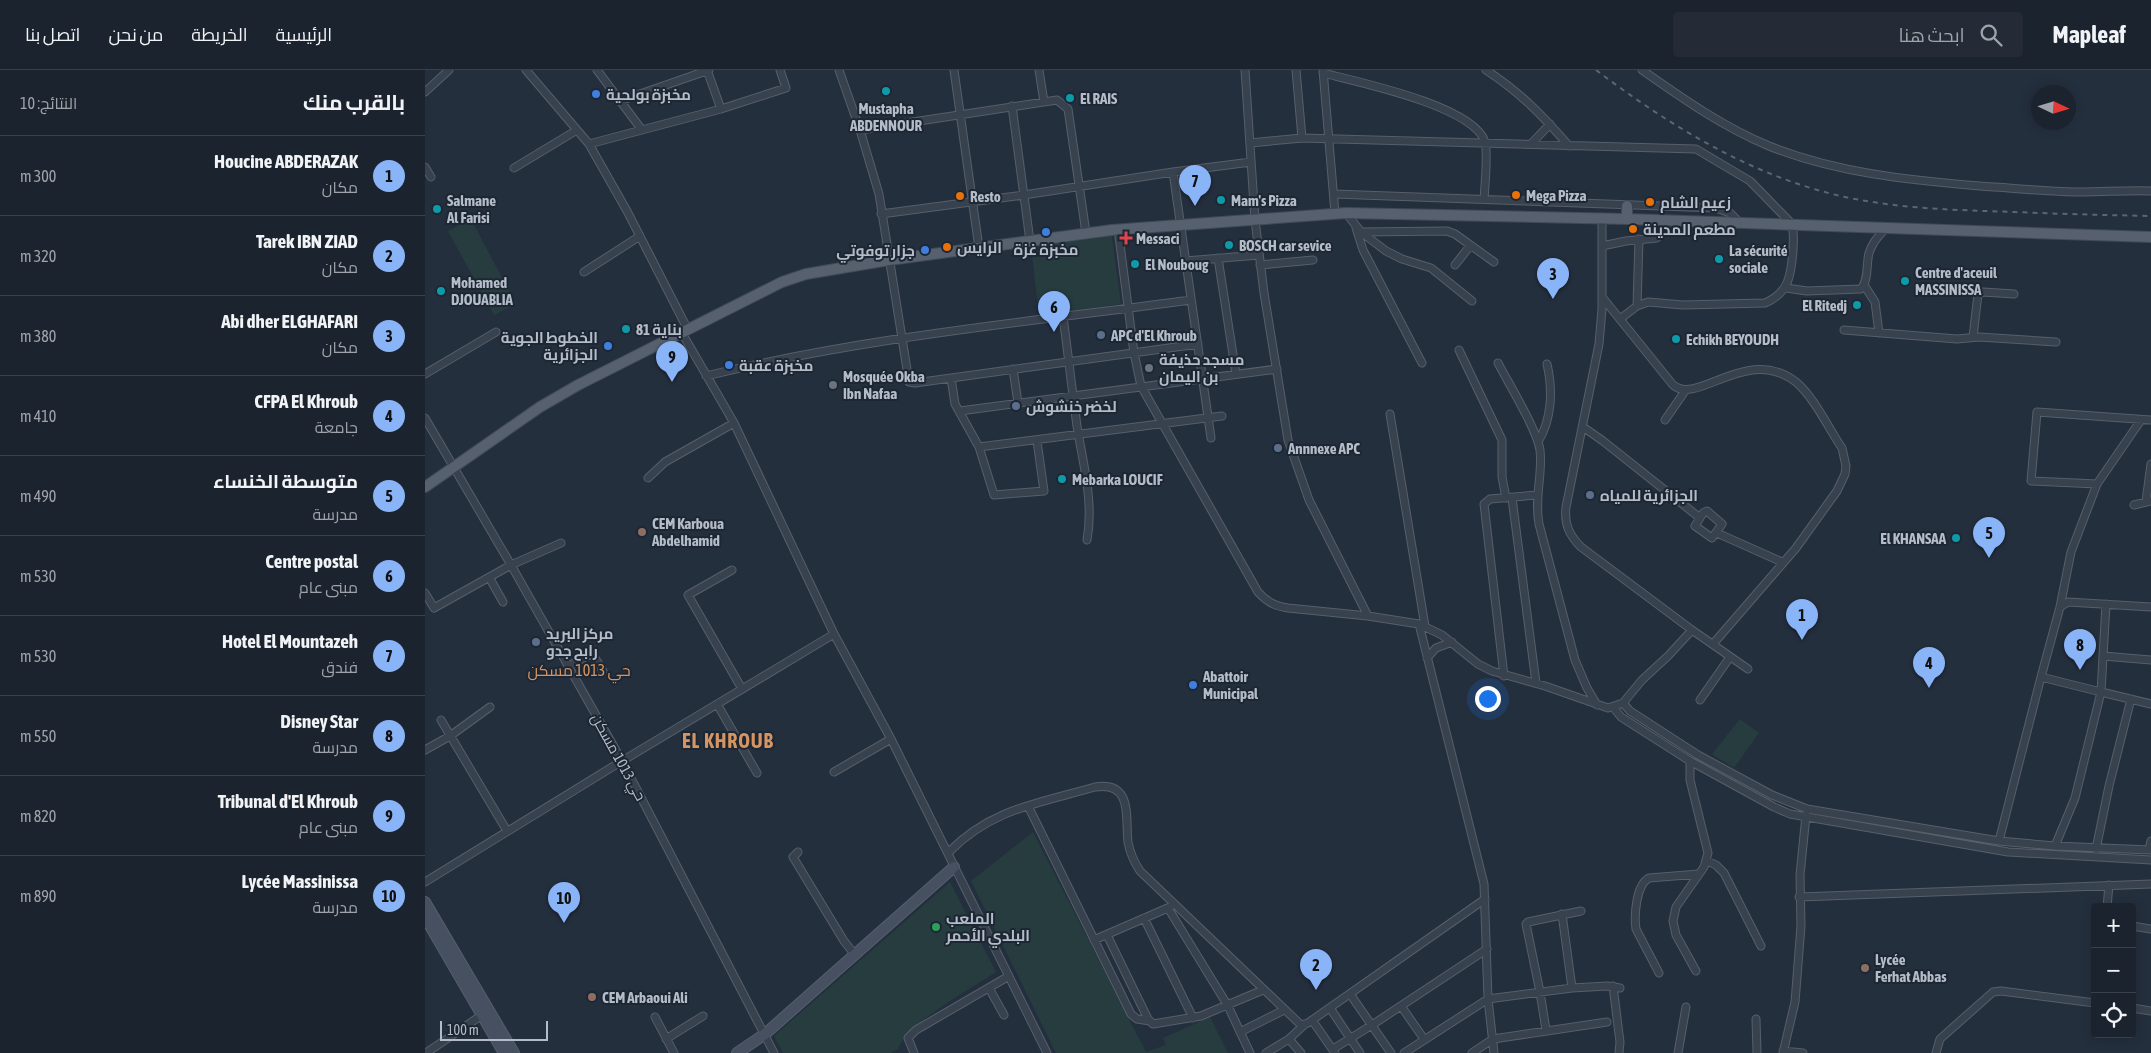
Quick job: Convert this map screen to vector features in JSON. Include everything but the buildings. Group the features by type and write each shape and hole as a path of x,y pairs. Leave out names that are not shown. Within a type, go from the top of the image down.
{"main road":[{"path":"1627,206 1627,219"},
{"path":"425,487 539,407 782,282 806,274 889,260 1118,229 1340,213 1602,218 2151,237"},
{"path":"737,1053 765,1034 777,1029 954,867"},
{"path":"425,902 514,1053"},
{"path":"425,918 504,1053"}],"street":[{"path":"425,92 449,70"},
{"path":"526,70 589,144 640,236 706,376 734,423 834,634 949,852 954,867 1047,1053"},
{"path":"597,70 642,130"},
{"path":"620,101 708,70 721,109"},
{"path":"589,144 721,109 786,88 780,70"},
{"path":"839,70 875,176 909,382 951,378 1198,344"},
{"path":"954,70 979,248"},
{"path":"1039,70 1044,102"},
{"path":"1245,70 1255,220 1260,265 1288,440 1300,478 1316,515 1367,616"},
{"path":"1296,70 1302,138"},
{"path":"1486,70 1506,83 1536,108 1569,146"},
{"path":"1642,70 1687,102 1746,135 1770,146 1845,170 1908,180 2021,189 2081,192 2151,191"},
{"path":"1472,302 1431,268 1396,257 1358,230 1340,213 1334,194 1323,72 1397,92 1446,110 1474,128 1485,143 1484,199"},
{"path":"860,130 1057,100 1068,109 1086,233"},
{"path":"1012,106 1030,241"},
{"path":"1531,144 1550,124"},
{"path":"514,168 577,130"},
{"path":"1250,143 1302,138 1329,138 1696,149 1756,185 1788,219 1792,226 1791,272 1786,288 1780,295 1765,303 1683,305 1649,302 1637,306 1620,319"},
{"path":"881,214 1251,162"},
{"path":"425,168 431,176"},
{"path":"1173,172 1211,438"},
{"path":"1334,194 1716,208 1730,213 1740,223"},
{"path":"1602,218 1602,297 1599,344 1566,507 1565,516 1569,533 1581,547 1692,630 1748,669"},
{"path":"1786,288 1807,291 1861,289 1864,285 1869,252 1885,228"},
{"path":"1118,229 1134,353 1141,386 1258,592 1266,600 1276,606 1287,608 1367,616 1422,625 1452,642 1478,664 1504,676 1535,683 1598,705 1613,707 1623,702 1642,680 1692,630"},
{"path":"1358,230 1443,231 1455,234 1469,246 1494,262"},
{"path":"1358,230 1363,250 1422,363"},
{"path":"584,272 640,236"},
{"path":"1602,246 1639,239 1657,238"},
{"path":"1637,306 1639,239"},
{"path":"1455,265 1469,246"},
{"path":"1185,261 1259,255"},
{"path":"1218,258 1236,374"},
{"path":"1260,265 1313,260"},
{"path":"1864,285 1875,302 1879,333"},
{"path":"1973,337 1978,294 1983,292 2014,294"},
{"path":"1602,297 1673,385 1685,391"},
{"path":"706,376 765,361 901,339 1191,300"},
{"path":"1063,317 1090,508 1087,540"},
{"path":"1844,330 1957,339 1973,337 2056,342"},
{"path":"425,374 496,332"},
{"path":"1459,350 1502,440 1502,477 1509,498 1535,683"},
{"path":"1498,363 1538,442 1541,458 1537,495 1539,524 1575,660 1587,688 1598,705"},
{"path":"1538,442 1546,425 1551,395 1547,364"},
{"path":"1013,369 1019,403"},
{"path":"960,411 1277,369"},
{"path":"1665,420 1685,391 1747,370 1758,369 1779,372 1789,377 1805,392 1842,448 1846,466 1842,483 1803,540 1713,644"},
{"path":"951,378 955,404 979,447 994,495 1044,491 1037,441"},
{"path":"2097,484 2031,481 2037,412 2151,420"},
{"path":"1390,414 1427,658 1483,880 1488,1000 1494,1053"},
{"path":"979,447 1079,436 1222,416"},
{"name":"حي 1013 مسكن","path":"425,418 622,761 774,1053"},
{"path":"1999,841 2060,607 2071,552 2097,484 2141,420"},
{"path":"648,478 665,462 734,423"},
{"path":"1583,427 1700,518"},
{"path":"2134,505 2149,501 2151,464"},
{"path":"1504,676 1484,507 1488,500 1537,495"},
{"path":"1707,511 1720,522 1721,527 1710,538 1697,528 1695,523 1700,518 1707,511"},
{"path":"1717,533 1782,562"},
{"path":"425,593 434,608 511,565 561,542"},
{"path":"732,570 689,594 743,689"},
{"path":"489,577 503,602"},
{"path":"2060,607 2068,602 2151,607"},
{"path":"2055,846 2075,798 2101,692 2106,604"},
{"path":"425,882 834,634"},
{"path":"1427,658 1437,648 1452,642"},
{"path":"569,666 592,653 603,671"},
{"path":"2103,656 2151,660"},
{"path":"1700,700 1730,657"},
{"path":"2041,677 2151,704"},
{"path":"2097,849 2109,786 2131,699"},
{"path":"1623,702 1630,711 1699,755 1772,795 1807,809 1999,841 2097,849 2150,850 2151,841"},
{"path":"717,704 757,773"},
{"path":"425,750 450,736 490,707"},
{"path":"1613,707 1621,718 1690,761 1774,807 1806,818 2008,852 2151,860"},
{"path":"441,720 507,831"},
{"path":"834,772 891,739"},
{"path":"1690,761 1691,787 1708,845 1707,861 1678,903 1673,921 1676,935 1696,971"},
{"path":"949,852 969,833 987,821 1007,812 1095,787 1105,786 1115,790 1123,797 1127,806 1128,842 1132,857 1140,870 1171,906 1297,1023 1304,1025"},
{"path":"1028,806 1131,1014 1137,1019 1159,1025 1175,1020 1193,1018 1228,1006 1263,990"},
{"path":"1803,1053 1783,1052 1795,1002 1801,926 1799,897 1807,809"},
{"path":"798,852 793,857 855,956"},
{"path":"1707,861 1716,865 1724,873 1761,946"},
{"path":"1659,973 1636,929 1635,922 1643,881 1649,878 1699,874"},
{"path":"1799,897 2151,884"},
{"path":"2107,903 2109,885"},
{"path":"1266,1053 1289,1039 1304,1025 1485,899"},
{"path":"1094,940 1171,906"},
{"path":"1171,906 1228,1006 1250,1053"},
{"path":"1546,1030 1541,992 1526,924 1581,911"},
{"path":"1562,914 1572,988"},
{"path":"1144,918 1193,1018"},
{"path":"2136,926 2151,928"},
{"path":"1107,935 1150,1021"},
{"path":"1313,1020 1334,1051 1349,1038 1372,1025 1487,949"},
{"path":"914,1053 908,1038 916,1030 1009,976"},
{"path":"1404,1053 1488,1000 1572,988 1617,987 1619,1053"},
{"path":"989,988 1004,1015"},
{"path":"1936,1053 1940,1039 1993,992 2001,991 2091,1002"},
{"path":"1350,994 1391,1053"},
{"path":"1401,1006 1424,1039"},
{"path":"1678,1053 1686,1007"},
{"path":"1330,1008 1360,1053"},
{"path":"2136,1009 2151,1011"},
{"path":"1240,1032 1283,1010"},
{"path":"426,1053 482,1015"},
{"path":"666,1039 703,1016"},
{"path":"655,1017 674,1053"},
{"path":"1756,1019 1757,1053"},
{"path":"1472,1053 1493,1039 1607,1022"},
{"path":"1289,1039 1301,1053"}],"green space":[{"path":"471,219 516,304 494,315 448,231"},
{"path":"1112,236 1121,304 1039,315 1031,247"},
{"path":"1740,719 1759,733 1734,768 1712,754"},
{"path":"1033,832 1146,1052 1166,1045 1163,1038 1210,1017 1228,1053 1056,1053 971,881"},
{"name":"الملعب البلدي الأحمر","path":"950,882 996,972 926,1018 913,1029 898,1049 891,1053 783,1053 774,1036"}],"railway":[{"path":"1596,70 1683,130 1745,163 1778,177 1845,197 1929,208 2151,216"}],"place":[{"name":"Mustapha ABDENNOUR","path":"886,91"},
{"name":"مخبزة بولحية","path":"596,94"},
{"name":"El RAIS","path":"1070,98"},
{"name":"Mega Pizza","path":"1516,195"},
{"name":"Resto","path":"960,196"},
{"name":"Mam's Pizza","path":"1221,200"},
{"name":"زعيم الشام","path":"1650,202"},
{"name":"Hotel El Mountazeh","path":"1195,206"},
{"name":"Salmane Al Farisi","path":"437,209"},
{"name":"مطعم المدينة","path":"1633,229"},
{"name":"مخبزة غزة","path":"1046,232"},
{"name":"Messaci","path":"1126,238"},
{"name":"BOSCH car sevice","path":"1229,245"},
{"name":"الرايس","path":"947,247"},
{"name":"جزار توفوتي","path":"925,250"},
{"name":"La sécurité sociale","path":"1719,259"},
{"name":"El Nouboug","path":"1135,264"},
{"name":"Centre d'aceuil MASSINISSA","path":"1905,281"},
{"name":"Mohamed DJOUABLIA","path":"441,291"},
{"name":"Abi dher ELGHAFARI","path":"1553,299"},
{"name":"El Ritedj","path":"1857,305"},
{"name":"بناية 81","path":"626,329"},
{"name":"Centre postal","path":"1054,332"},
{"name":"APC d'El Khroub","path":"1101,335"},
{"name":"Echikh BEYOUDH","path":"1676,339"},
{"name":"الخطوط الجوية الجزائرية","path":"608,346"},
{"name":"مخبزة عقبة","path":"729,365"},
{"name":"مسجد حذيفة بن اليمان","path":"1149,368"},
{"name":"Tribunal d'El Khroub","path":"672,382"},
{"name":"Mosquée Okba Ibn Nafaa","path":"833,385"},
{"name":"لخضر خنشوش","path":"1016,406"},
{"name":"Annnexe APC","path":"1278,448"},
{"name":"Mebarka LOUCIF","path":"1062,479"},
{"name":"الجزائرية للمياه","path":"1590,495"},
{"name":"CEM Karboua Abdelhamid","path":"642,532"},
{"name":"El KHANSAA","path":"1956,538"},
{"name":"متوسطة الخنساء","path":"1989,558"},
{"name":"Houcine ABDERAZAK","path":"1802,640"},
{"name":"مركز البريد رابح جدو","path":"536,642"},
{"name":"Disney Star","path":"2080,670"},
{"name":"Abattoir Municipal","path":"1193,685"},
{"name":"CFPA El Khroub","path":"1929,688"},
{"name":"Lycée Massinissa","path":"564,923"},
{"name":"الملعب البلدي الأحمر","path":"936,927"},
{"name":"Lycée Ferhat Abbas","path":"1865,968"},
{"name":"Tarek IBN ZIAD","path":"1316,990"},
{"name":"CEM Arbaoui Ali","path":"592,997"}],"district":[{"name":"حي 1013 مسكن","path":"579,670"},
{"name":"EL KHROUB","path":"728,740"}]}
